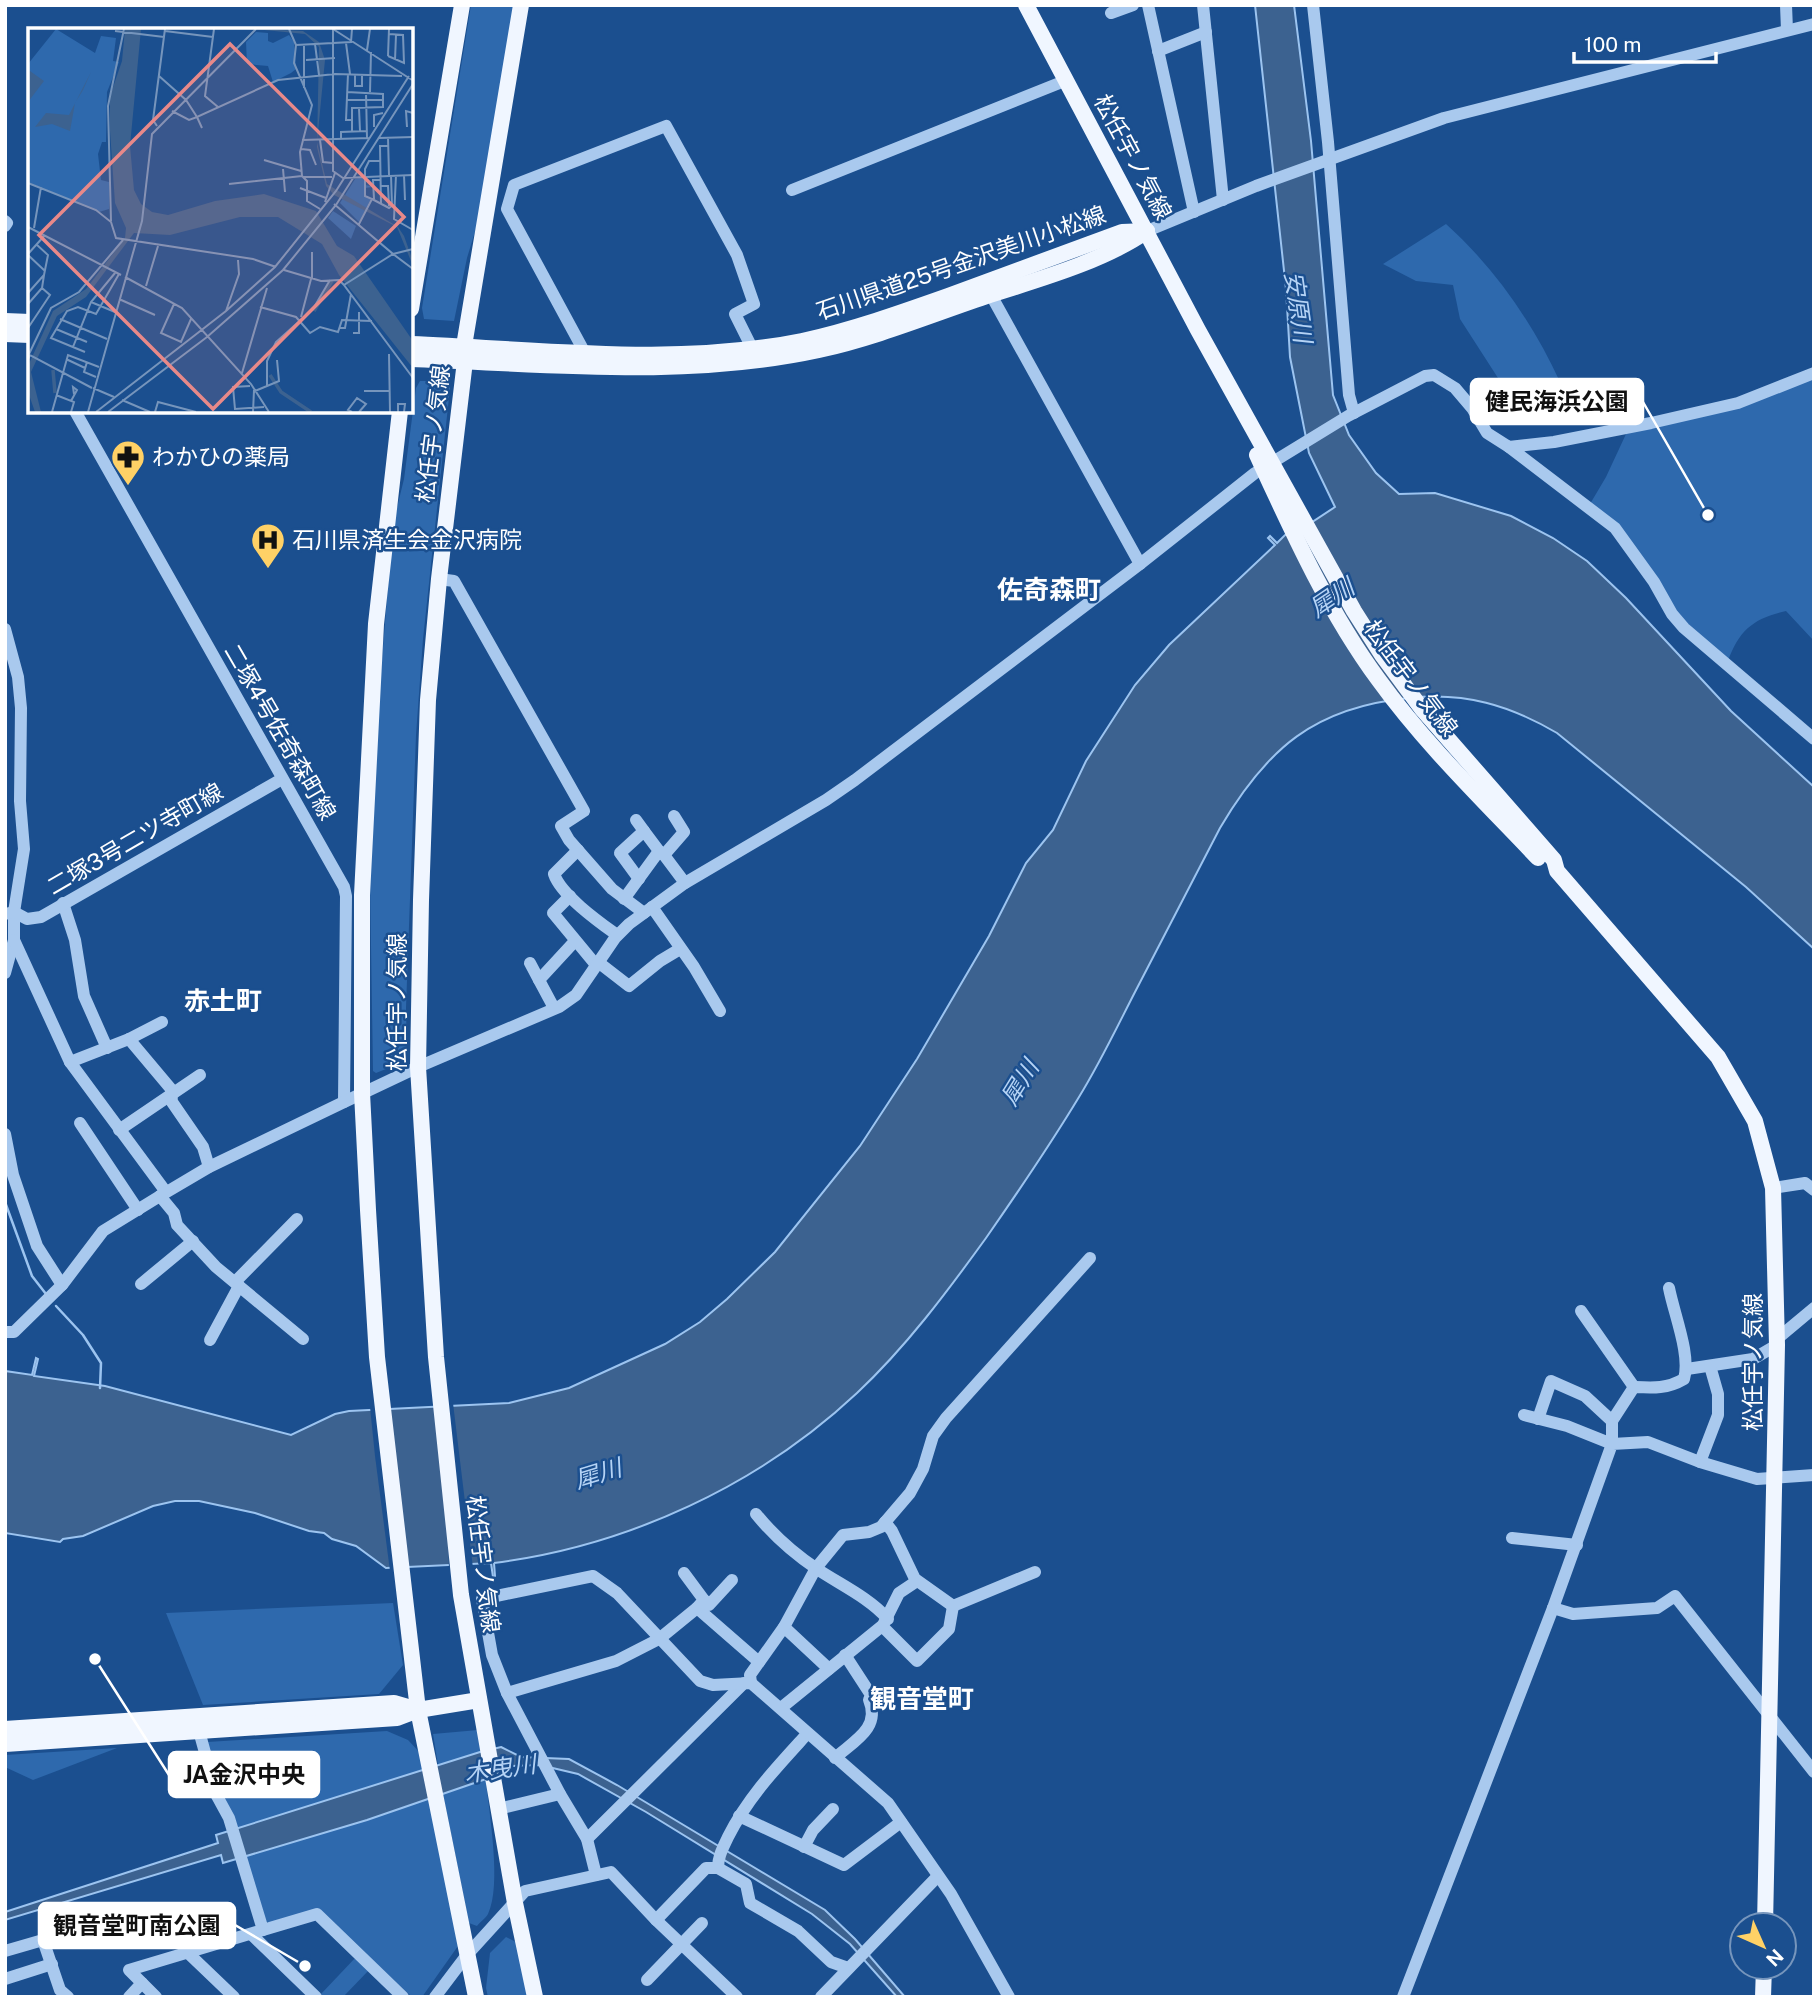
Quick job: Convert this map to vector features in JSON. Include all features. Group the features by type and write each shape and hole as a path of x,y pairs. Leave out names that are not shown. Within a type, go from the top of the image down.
{"main road":[{"path":"413,297 461,5"},
{"name":"松任宇ノ気線","path":"521,5 464,353 439,579 428,700 418,1067 436,1357 461,1595 515,1903 535,1997"},
{"name":"松任宇ノ気線","path":"1026,5 1147,231 1291,510 1382,655 1422,709 1553,860 1557,871 1718,1057 1755,1121 1773,1188 1777,1342 1765,1911"},
{"name":"石川県道25号金沢美川小松線","path":"413,344 464,353 609,368 686,368 749,362 818,351 870,337 1026,284 1128,244 1147,231"},
{"name":"石川県道25号金沢美川小松線","path":"413,359 464,353 656,354 752,348 800,341 873,323 1122,232 1147,231"},
{"path":"5,321 28,322"},
{"path":"5,334 28,335"},
{"name":"松任宇ノ気線","path":"400,413 376,624 362,895 362,1093 377,1357 404,1601 418,1710 466,1956"},
{"name":"松任宇ノ気線","path":"1291,510 1326,594 1366,662 1398,706 1438,753 1547,867 1557,871"},
{"path":"5,1744 397,1718 418,1710 479,1700"},
{"path":"5,1729 394,1703 418,1710"},
{"path":"466,1956 476,1997"}],"street":[{"path":"1111,13 1133,5"},
{"path":"1148,5 1194,212"},
{"path":"1203,5 1223,200"},
{"path":"1313,5 1328,142 1324,162 1351,415"},
{"path":"1786,5 1787,30"},
{"path":"1147,231 1256,186 1444,118 1814,24"},
{"path":"1158,51 1206,32"},
{"path":"792,190 1067,80"},
{"path":"585,354 507,209 514,185 666,126 737,254 754,304 735,314 752,348"},
{"path":"990,295 1140,564"},
{"path":"1509,447 1566,440 1738,403 1814,373"},
{"path":"5,1332 14,1332 62,1285 103,1231 163,1194 209,1167 344,1101 554,1008 576,995 617,936 685,883 805,813 855,780 1267,465 1351,415 1425,376 1434,375 1455,388 1472,408 1487,433 1615,528 1684,628 1814,739"},
{"name":"二塚4号佐奇森町線","path":"76,413 344,887 344,1101"},
{"path":"439,579 454,581 584,811 561,826 612,889 624,899 648,910 694,967 720,1012"},
{"path":"5,629 18,677 21,708 20,801 24,849 10,913 14,940 69,1062 163,1194 174,1213 177,1225 216,1267 303,1339"},
{"name":"二塚3号二ツ寺町線","path":"10,913 27,919 41,917 282,779"},
{"path":"624,899 662,853 684,832 674,816"},
{"path":"636,820 685,883"},
{"path":"639,879 620,853 644,831"},
{"path":"579,850 554,874 555,880 617,936"},
{"path":"344,887 362,895"},
{"path":"570,896 553,913 597,964 629,986 680,949"},
{"path":"63,903 75,940 85,996 107,1048"},
{"path":"5,973 14,940"},
{"path":"539,980 575,941"},
{"path":"530,963 554,1008"},
{"path":"69,1062 129,1039 162,1022"},
{"path":"129,1039 171,1089 172,1102 203,1147 209,1167"},
{"path":"119,1130 200,1075"},
{"path":"80,1123 138,1210"},
{"path":"5,1134 13,1175 37,1246 62,1285"},
{"path":"1773,1188 1805,1183 1814,1190"},
{"path":"210,1339 237,1284 297,1219"},
{"path":"141,1284 193,1241"},
{"path":"587,1839 632,1792 748,1683 750,1675 802,1598 816,1568 844,1535 869,1532 881,1527 910,1493 923,1469 933,1436 946,1418 1090,1258"},
{"path":"1634,1387 1659,1389 1675,1385 1684,1379 1687,1369 1685,1354 1669,1287"},
{"path":"1687,1369 1754,1359 1814,1308"},
{"path":"1581,1311 1634,1387"},
{"path":"1700,1462 1718,1415 1718,1394 1710,1366"},
{"path":"1538,1419 1551,1381 1585,1396 1612,1421"},
{"path":"1403,1997 1577,1545 1612,1444 1612,1421 1634,1387"},
{"path":"1524,1415 1567,1426 1612,1444 1648,1442 1700,1462 1757,1479 1814,1475"},
{"path":"756,1514 773,1535 816,1568 874,1604 885,1623 917,1661 949,1629 953,1606"},
{"path":"885,1522 915,1579 953,1606"},
{"path":"1512,1538 1577,1545"},
{"path":"953,1606 1035,1572"},
{"path":"684,1573 701,1604 759,1662"},
{"path":"596,1875 587,1839 560,1794 508,1693 492,1655 482,1599 593,1576 617,1593 699,1681 713,1685 748,1683 781,1708 807,1734 888,1803 951,1894 1009,1997"},
{"path":"781,1708 885,1623 899,1593 914,1583 915,1579"},
{"path":"508,1693 616,1661 659,1639 701,1604 709,1605 733,1580"},
{"path":"1553,1608 1573,1614 1657,1608 1675,1595 1814,1772"},
{"path":"783,1627 829,1669"},
{"path":"835,1758 869,1727 873,1711 869,1700 871,1695 845,1655"},
{"path":"199,1731 217,1796 243,1858 257,1932 316,1997"},
{"path":"656,1920 706,1868 720,1858 739,1816 765,1779 807,1734"},
{"path":"498,1809 560,1794"},
{"path":"804,1847 813,1830 833,1809"},
{"path":"739,1816 844,1866 901,1822"},
{"path":"720,1858 746,1885 750,1903 798,1930 831,1962 848,1968"},
{"path":"435,1997 466,1956 525,1891 611,1872 656,1920 737,1997"},
{"path":"821,1997 938,1876"},
{"path":"156,1997 129,1970 317,1914 403,1997"},
{"path":"647,1980 702,1923"},
{"path":"5,1951 43,1940 60,1990 68,1997"},
{"path":"188,1953 234,1997"},
{"path":"5,1979 52,1964"},
{"path":"129,1997 142,1983"}],"shaded area":[{"path":"471,5 515,5 480,215 467,258 454,321 424,319 422,308"},
{"path":"1446,224 1464,241 1511,297 1538,338 1560,382 1531,395 1506,422 1499,416 1507,399 1498,378 1460,319 1453,285 1416,281 1383,264"},
{"path":"1814,377 1814,641 1786,611 1765,617 1749,627 1737,641 1728,661 1679,619 1590,504 1626,434"},
{"path":"420,381 448,381 450,388 423,639 416,735 406,1008 407,1055 401,1063 376,1073 373,1071 370,882 378,709 393,524 404,479 416,388"},
{"path":"393,1603 403,1665 379,1694 203,1705 166,1613"},
{"path":"478,1730 482,1751 438,1765 433,1734"},
{"path":"387,1731 408,1740 423,1756 458,1946 422,1997 412,1997 318,1910 270,1923 265,1921 220,1793 207,1742"},
{"path":"117,1748 33,1780 5,1767 5,1755"},
{"path":"486,1780 494,1886 488,1914 477,1926 469,1923 443,1794"},
{"path":"506,1937 516,1942 528,1997 488,1997 486,1988 490,1953"},
{"path":"357,1956 370,1969 343,1997 324,1997 321,1994"}],"water":[{"path":"1255,5 1294,5 1311,141 1333,395 1349,435 1376,473 1399,494 1435,493 1511,516 1553,538 1587,561 1626,598 1731,711 1814,787 1814,949 1746,887 1557,733 1539,723 1504,708 1449,697 1409,698 1346,711 1297,736 1256,775 1238,800 1220,828 1079,1097 1034,1168 956,1279 892,1357 857,1393 819,1426 778,1456 734,1483 642,1526 544,1555 494,1563 493,1577 491,1563 386,1568 356,1546 332,1539 324,1533 309,1531 255,1513 199,1501 175,1501 153,1506 83,1536 63,1539 60,1542 5,1533 5,1371 32,1375 36,1358 34,1376 105,1386 291,1435 335,1414 349,1411 509,1403 569,1388 665,1344 700,1322 775,1252 860,1146 917,1059 989,936 1026,863 1053,830 1086,761 1135,685 1169,645 1275,545 1268,538 1270,536 1277,543 1285,535 1300,530 1335,507 1309,453 1290,357 1286,289"},
{"name":"木曳川","path":"501,1747 521,1757 569,1759 825,1910 855,1939 905,1997 897,1997 850,1944 812,1914 646,1812 578,1774 540,1765 511,1766 486,1779 367,1820 223,1863 221,1855 5,1920 5,1912 218,1843 216,1835"}],"pier":[{"path":"453,1403 473,1568 449,1570 448,1533 434,1404"},
{"path":"388,1406 408,1571 390,1571 375,1456 370,1407"}],"waterway":[{"path":"5,850 5,855"},
{"path":"5,1202 32,1276 46,1294"},
{"path":"56,1306 83,1335 101,1363 100,1388"}],"place":[{"name":"わかひの薬局","path":"128,487"},
{"name":"健民海浜公園","path":"1708,515"},
{"name":"石川県済生会金沢病院","path":"268,570"},
{"name":"JA金沢中央","path":"95,1659"},
{"name":"観音堂町南公園","path":"305,1966"}],"district":[{"name":"佐奇森町","path":"1049,590"},
{"name":"赤土町","path":"223,1001"},
{"name":"観音堂町","path":"922,1699"}],"water label":[{"name":"安原川","path":"1298,307"},
{"name":"犀川","path":"1332,598"},
{"name":"犀川","path":"1020,1083"},
{"name":"犀川","path":"598,1474"}]}
